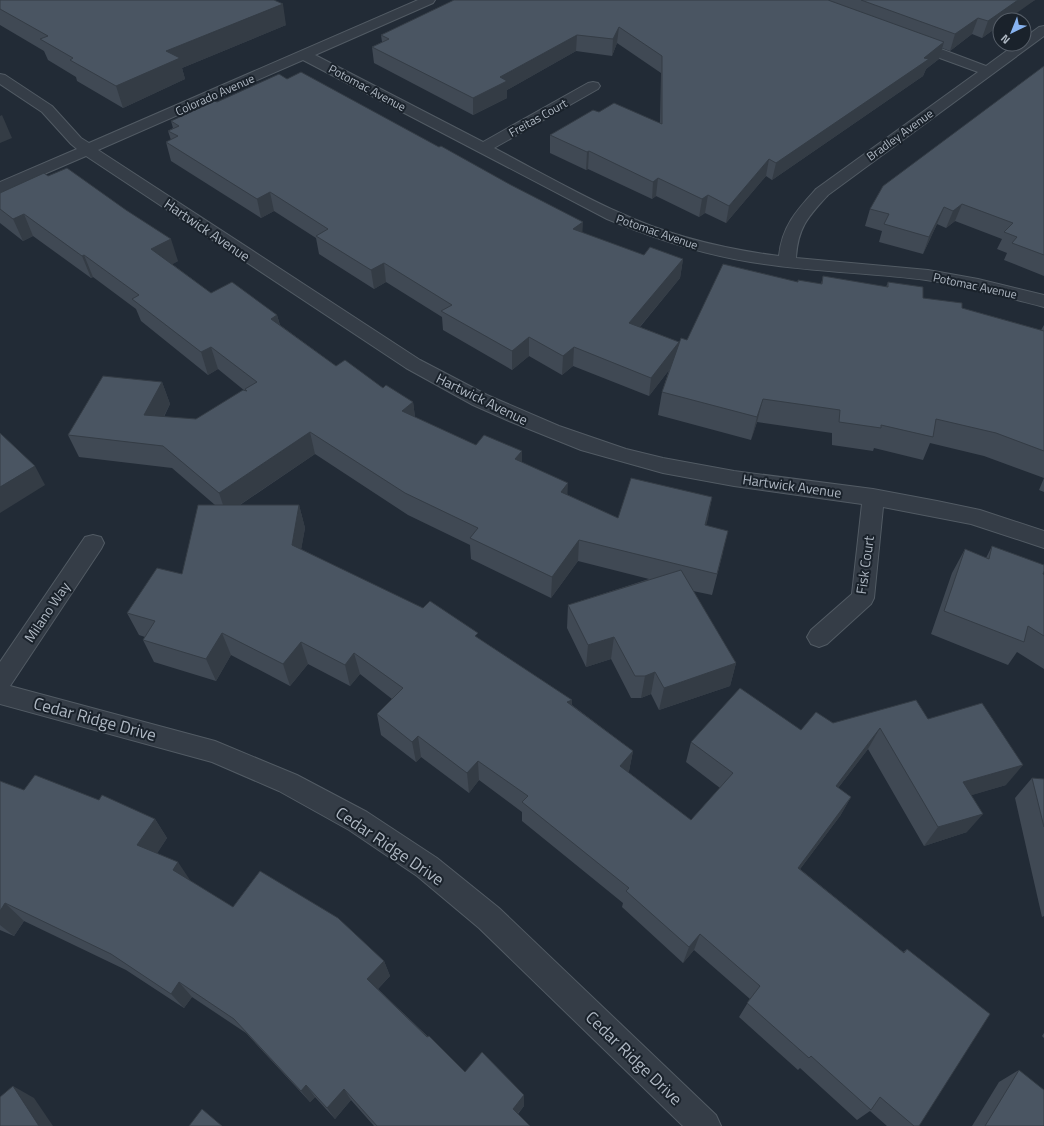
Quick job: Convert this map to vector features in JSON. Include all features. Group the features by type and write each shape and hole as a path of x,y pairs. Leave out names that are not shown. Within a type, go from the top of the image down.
{"street":[{"name":"Colorado Avenue","path":"0,188 429,0"},
{"name":"Bradley Avenue","path":"787,262 790,235 805,210 822,192 1044,30"},
{"path":"901,39 988,71"},
{"name":"Potomac Avenue","path":"304,56 613,216 641,228 714,250 787,262 913,273 986,286 1044,301"},
{"name":"Hartwick Avenue","path":"0,78 47,109 76,141 88,150 387,348 452,388 496,409 553,431 645,461 699,473 873,497 973,517 1044,540"},
{"name":"Freitas Court","path":"482,149 593,86"},
{"name":"Fisk Court","path":"819,637 863,598 873,497"},
{"name":"Milano Way","path":"0,682 93,543"},
{"name":"Cedar Ridge Drive","path":"0,694 215,752 288,783 358,821 427,867 489,918 706,1126"}],"building":[{"path":"0,0 274,0 283,4 166,51 180,58 116,86 70,60 73,58 40,39 48,36 0,9"},
{"path":"454,0 828,0 944,42 924,58 929,59 776,163 769,159 729,206 708,195 702,199 658,178 653,182 589,151 587,152 550,135 593,110 599,112 614,103 662,124 662,56 619,27 613,39 577,35 500,77 507,81 473,98 372,47 389,39 381,35"},
{"path":"861,0 1018,0 1001,12 992,12 992,18 988,21 978,18 955,34"},
{"path":"1044,66 1044,255 1012,243 1017,237 1004,232 1013,223 962,204 953,211 944,207 929,237 884,224 889,214 870,209 883,186"},
{"path":"301,72 439,147 441,146 511,185 583,222 573,229 644,255 650,247 683,259 629,323 679,342 651,378 574,347 563,356 529,337 512,351 441,311 452,305 384,263 371,270 316,236 328,229 270,192 257,199 166,142 178,136 168,131 179,126 171,121 279,74 287,79"},
{"path":"67,168 126,210 171,239 151,249 211,293 232,282 277,315 271,319 336,366 345,360 383,388 386,385 413,402 402,411 476,445 484,435 522,451 515,459 568,483 561,492 618,518 631,478 712,497 705,525 728,531 717,574 579,540 552,577 470,538 478,528 405,493 310,432 219,493 163,446 68,435 103,376 162,382 144,415 196,419 243,390 247,391 245,389 257,382 211,347 201,352 132,299 139,295 24,214 13,219 0,209 0,193 44,173 48,176"},
{"path":"723,264 798,282 798,280 822,284 823,276 888,287 888,282 923,287 923,298 962,303 962,308 1044,331 1044,451 996,433 936,419 933,437 881,425 881,428 839,422 840,410 763,399 757,417 662,392 681,338 687,340"},
{"path":"0,433 35,466 0,487"},
{"path":"198,505 299,505 292,545 423,608 430,601 478,633 475,636 572,700 567,702 633,751 620,766 691,820 733,773 691,742 740,688 801,730 816,712 833,723 916,700 928,719 982,703 1023,765 963,782 983,814 938,827 880,728 836,786 851,797 798,868 904,953 907,949 990,1014 919,1126 914,1126 880,1097 871,1110 811,1056 809,1058 747,1003 760,986 700,934 689,947 626,891 629,888 522,802 528,796 478,761 467,773 418,736 412,742 377,714 403,688 354,653 345,665 301,642 283,664 222,633 206,659 143,640 155,621 127,613 157,568 182,574"},
{"path":"992,546 1044,565 1044,636 1028,626 1024,642 944,611 965,549 989,559"},
{"path":"681,570 736,663 664,688 655,672 645,676 635,676 614,637 588,645 568,605"},
{"path":"35,775 99,800 102,795 155,819 137,845 178,862 173,870 233,907 260,871 338,918 384,961 367,979 427,1037 429,1036 465,1072 482,1052 524,1095 513,1109 530,1126 377,1126 344,1089 327,1108 306,1085 301,1091 234,1019 179,982 171,994 111,954 5,903 0,911 0,781 24,790"},
{"path":"1032,778 1044,779 1044,827"},
{"path":"1019,1070 1044,1090 1044,1126 985,1126"},
{"path":"13,1086 39,1126 0,1126 0,1097"},
{"path":"202,1109 222,1126 189,1126"}]}
